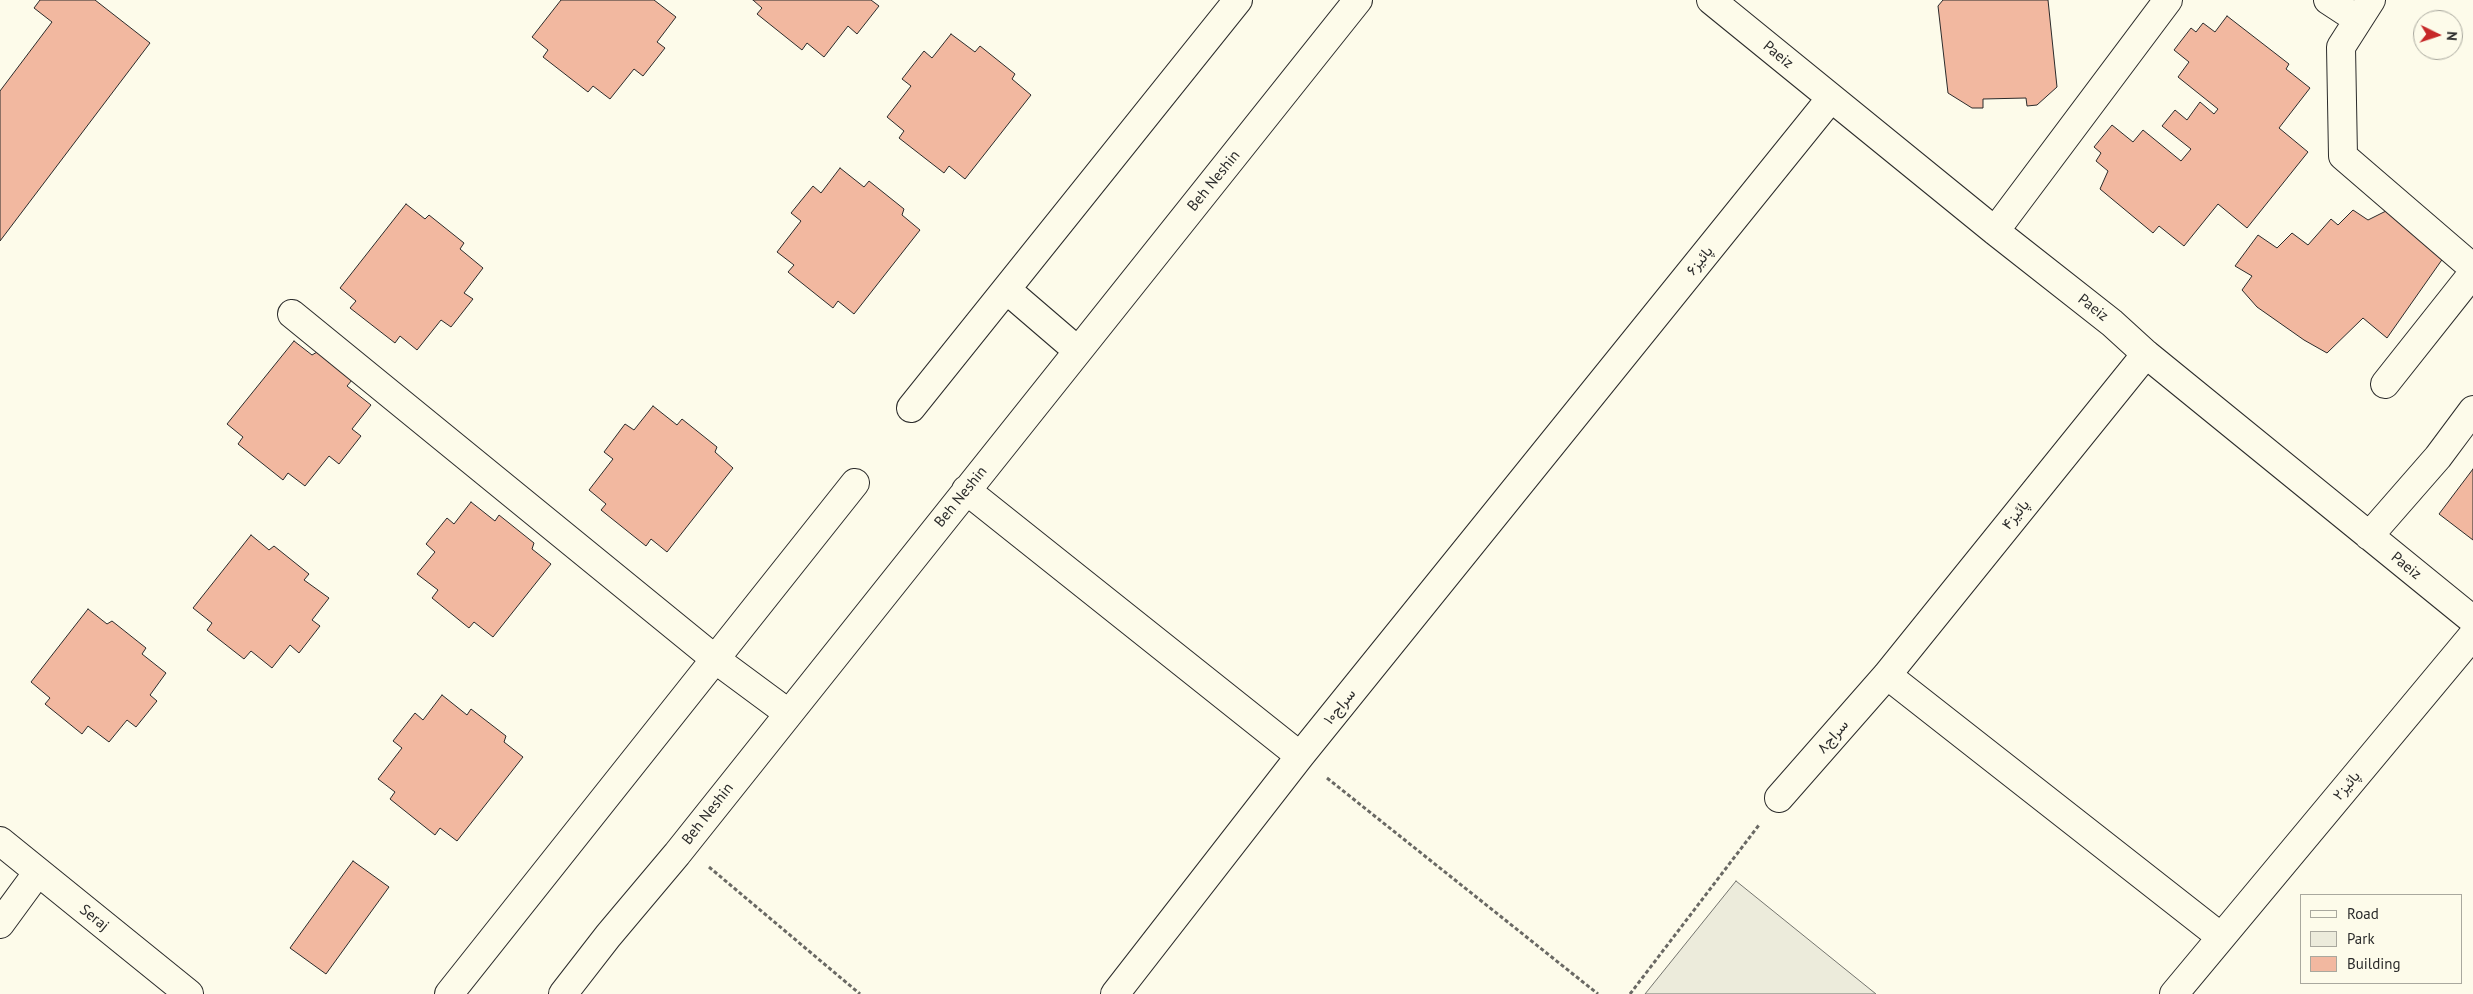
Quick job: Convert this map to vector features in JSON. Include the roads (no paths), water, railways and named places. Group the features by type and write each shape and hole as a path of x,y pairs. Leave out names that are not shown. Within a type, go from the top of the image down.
{"street":[{"path":"911,408 1238,0"},
{"name":"Beh Neshin","path":"563,994 1358,0"},
{"name":"Paeiz","path":"1711,0 1994,231 2112,323 2146,354 2473,620"},
{"path":"1994,231 2168,0"},
{"path":"2328,0 2364,10 2341,47 2343,156 2473,268"},
{"name":"پائیز۶","path":"1570,425 1831,98"},
{"path":"2385,384 2473,273"},
{"path":"1007,290 1078,351"},
{"path":"292,314 716,658 788,714"},
{"name":"پائیز۴","path":"1887,675 2146,354"},
{"path":"2369,536 2438,458 2473,410"},
{"name":"سراج۱۰","path":"1115,994 1300,756 1570,425"},
{"path":"449,994 855,484"},
{"path":"966,490 1300,756"},
{"name":"پائیز۲","path":"2174,994 2473,635"},
{"path":"1887,675 2221,937"},
{"name":"۸سراج","path":"1779,798 1887,675"},
{"name":"Seraj","path":"0,841 189,994"},
{"path":"0,924 38,872"}]}
